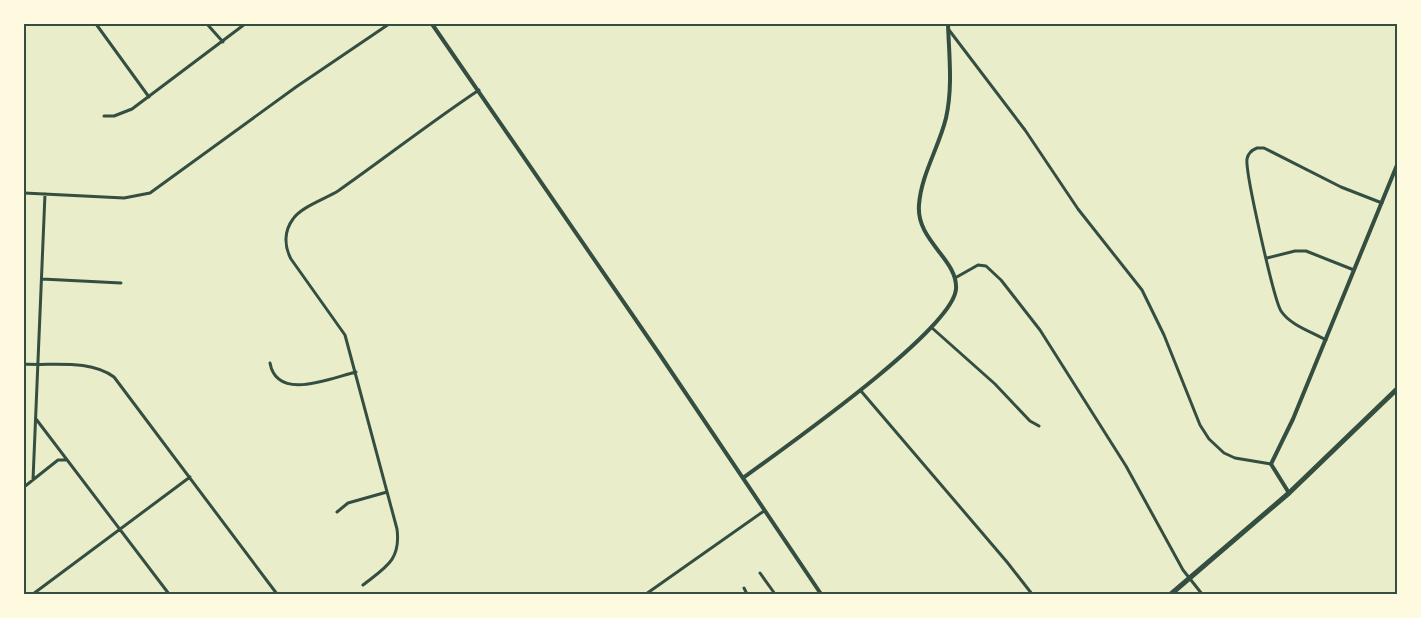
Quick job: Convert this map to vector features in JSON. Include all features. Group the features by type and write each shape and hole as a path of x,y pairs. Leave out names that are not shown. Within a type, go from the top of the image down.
{"main road":[{"path":"1170,594 1289,492 1397,388"}],"street":[{"path":"96,24 149,97"},
{"path":"207,24 223,42"},
{"path":"104,116 122,113 149,97 245,24"},
{"path":"24,193 131,198 156,190 296,87 389,24"},
{"path":"432,24 744,478 764,511 821,594"},
{"path":"744,478 861,391 931,327 953,301 956,289 955,278 928,239 919,212 921,195 943,128 948,102 948,24"},
{"path":"948,30 1025,130 1078,208 1142,290 1164,334 1200,425 1210,439 1224,453 1235,458 1270,464 1289,492"},
{"path":"364,585 390,564 397,548 397,529 343,329 289,255 285,240 289,224 300,212 346,185 479,90"},
{"path":"1326,340 1290,320 1283,314 1277,301 1266,258 1247,162 1250,152 1257,148 1264,148 1341,187 1382,203"},
{"path":"1270,464 1293,419 1397,165"},
{"path":"33,480 46,194"},
{"path":"1266,258 1295,251 1306,251 1354,270"},
{"path":"955,278 978,265 986,266 1001,280 1056,354 1082,400 1126,466 1180,565 1202,594"},
{"path":"42,279 122,283"},
{"path":"931,327 990,378 1030,421 1040,426"},
{"path":"270,363 276,377 283,382 295,385 356,372"},
{"path":"24,364 90,366 102,369 114,376 276,594"},
{"path":"861,391 1032,594"},
{"path":"36,419 169,594"},
{"path":"24,487 58,460 67,460"},
{"path":"33,594 190,477"},
{"path":"336,512 348,503 387,492"},
{"path":"646,594 764,511"},
{"path":"760,573 775,594"},
{"path":"744,588 747,594"}]}
